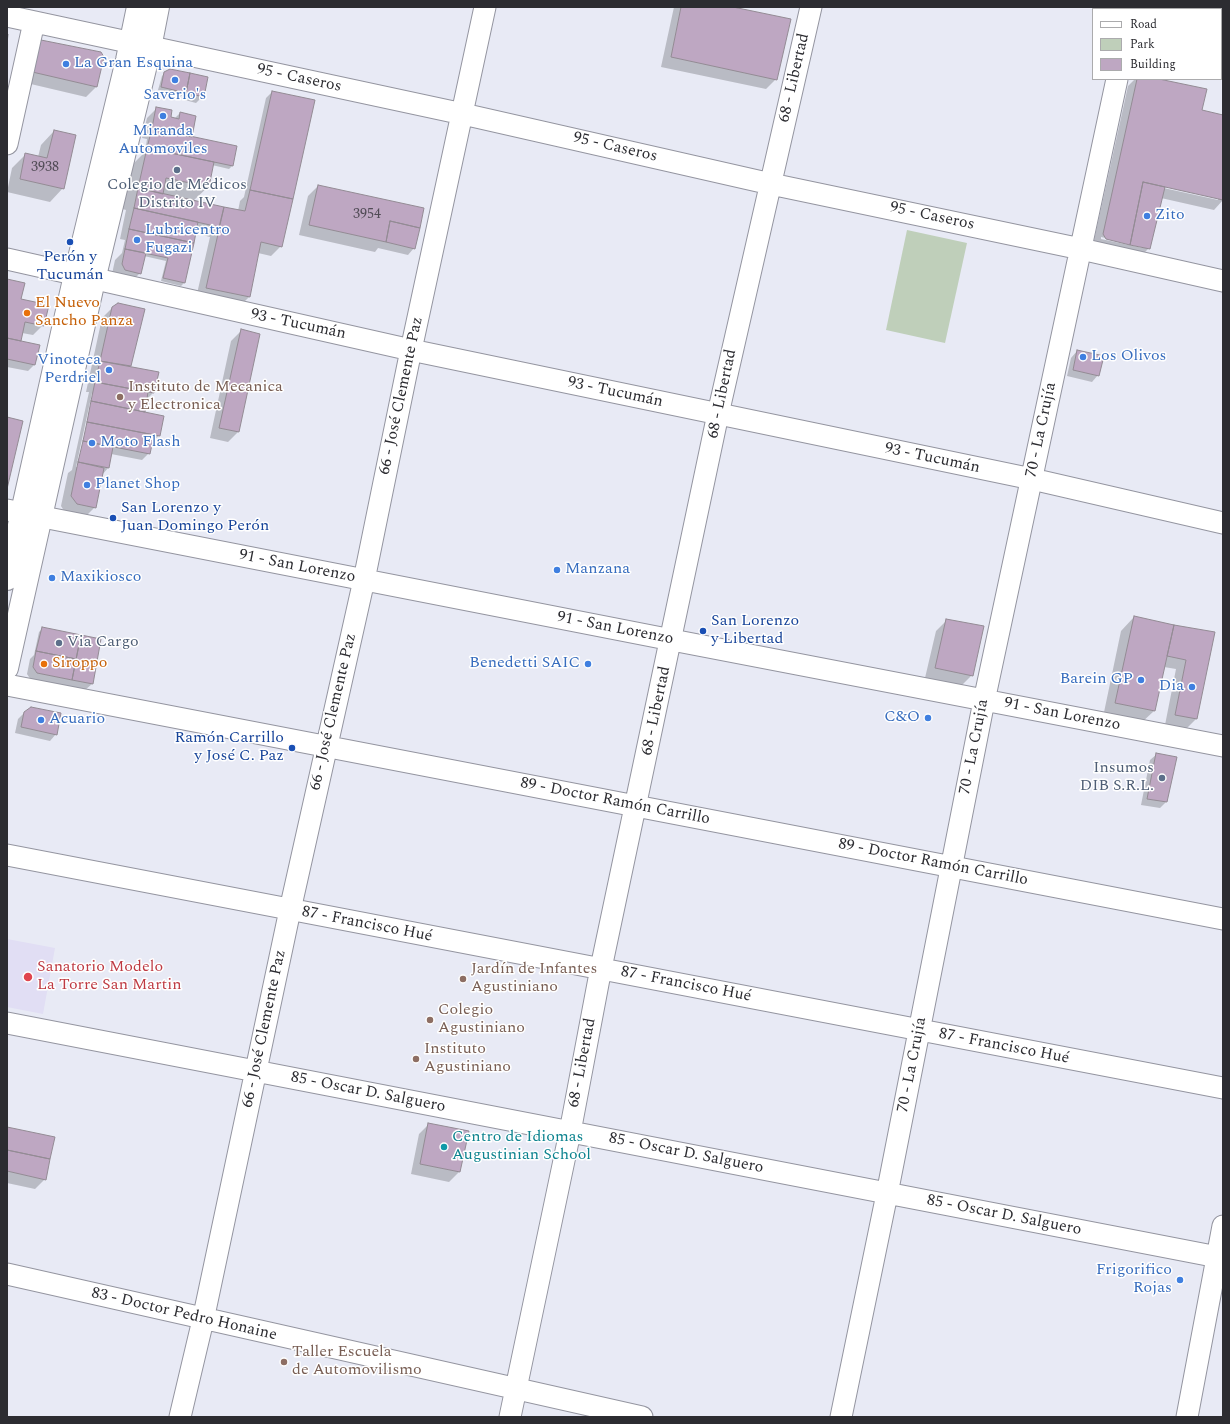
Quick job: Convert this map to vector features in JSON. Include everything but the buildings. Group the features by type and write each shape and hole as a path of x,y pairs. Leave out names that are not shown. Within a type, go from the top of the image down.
{"main road":[{"path":"138,7 140,46"},
{"path":"7,579 84,278 140,46 158,7"},
{"path":"7,668 23,513"}],"street":[{"name":"66 - José Clemente Paz","path":"180,1417 203,1320 326,745 364,580 411,350 485,7"},
{"name":"68 - Libertad","path":"510,1417 570,1132 601,968 672,640 718,414 811,7"},
{"name":"95 - Caseros","path":"7,16 140,46 463,114 771,184 1081,249 1223,281"},
{"path":"7,144 34,22"},
{"name":"70 - La Crujía","path":"841,1417 920,1031 984,701 1117,80"},
{"name":"93 - Tucumán","path":"7,259 84,278 411,350 1032,479 1223,523"},
{"name":"91 - San Lorenzo","path":"23,513 984,701 1223,746"},
{"name":"89 - Doctor Ramón Carrillo","path":"7,685 326,745 1223,919"},
{"name":"87 - Francisco Hué","path":"7,855 1223,1088"},
{"name":"85 - Oscar D. Salguero","path":"7,1023 1221,1258"},
{"path":"1187,1417 1221,1258 1223,1226"},
{"name":"83 - Doctor Pedro Honaine","path":"7,1274 203,1320 642,1417"}],"shaded area":[{"name":"Sanatorio Modelo La Torre San Martin","path":"7,939 55,948 43,1014 7,1007"}],"green space":[{"path":"907,230 967,243 945,343 886,330"}],"place":[{"name":"La Gran Esquina","path":"66,64"},
{"name":"Saverio's","path":"175,80"},
{"name":"Miranda Automoviles","path":"163,116"},
{"name":"Colegio de Médicos Distrito IV","path":"177,170"},
{"name":"Zito","path":"1147,216"},
{"name":"Lubricentro Fugazi","path":"137,240"},
{"name":"Perón y Tucumán","path":"70,242"},
{"name":"El Nuevo Sancho Panza","path":"27,313"},
{"name":"Los Olivos","path":"1083,357"},
{"name":"Vinoteca Perdriel","path":"109,370"},
{"name":"Instituto de Mecanica y Electronica","path":"120,397"},
{"name":"Moto Flash","path":"92,443"},
{"name":"Planet Shop","path":"87,485"},
{"name":"San Lorenzo y Juan Domingo Perón","path":"113,518"},
{"name":"Manzana","path":"557,570"},
{"name":"Maxikiosco","path":"52,578"},
{"name":"San Lorenzo y Libertad","path":"703,631"},
{"name":"Via Cargo","path":"59,643"},
{"name":"Siroppo","path":"44,664"},
{"name":"Benedetti SAIC","path":"588,664"},
{"name":"Barein GP","path":"1141,680"},
{"name":"Dia","path":"1192,687"},
{"name":"C&O","path":"928,718"},
{"name":"Acuario","path":"41,720"},
{"name":"Ramón Carrillo y José C. Paz","path":"292,748"},
{"name":"Insumos DIB S.R.L.","path":"1162,778"},
{"name":"Sanatorio Modelo La Torre San Martin","path":"28,977"},
{"name":"Jardín de Infantes Agustiniano","path":"463,979"},
{"name":"Colegio Agustiniano","path":"430,1020"},
{"name":"Instituto Agustiniano","path":"416,1059"},
{"name":"Centro de Idiomas Augustinian School","path":"444,1147"},
{"name":"Frigorifico Rojas","path":"1180,1280"},
{"name":"Taller Escuela de Automovilismo","path":"284,1362"}]}
